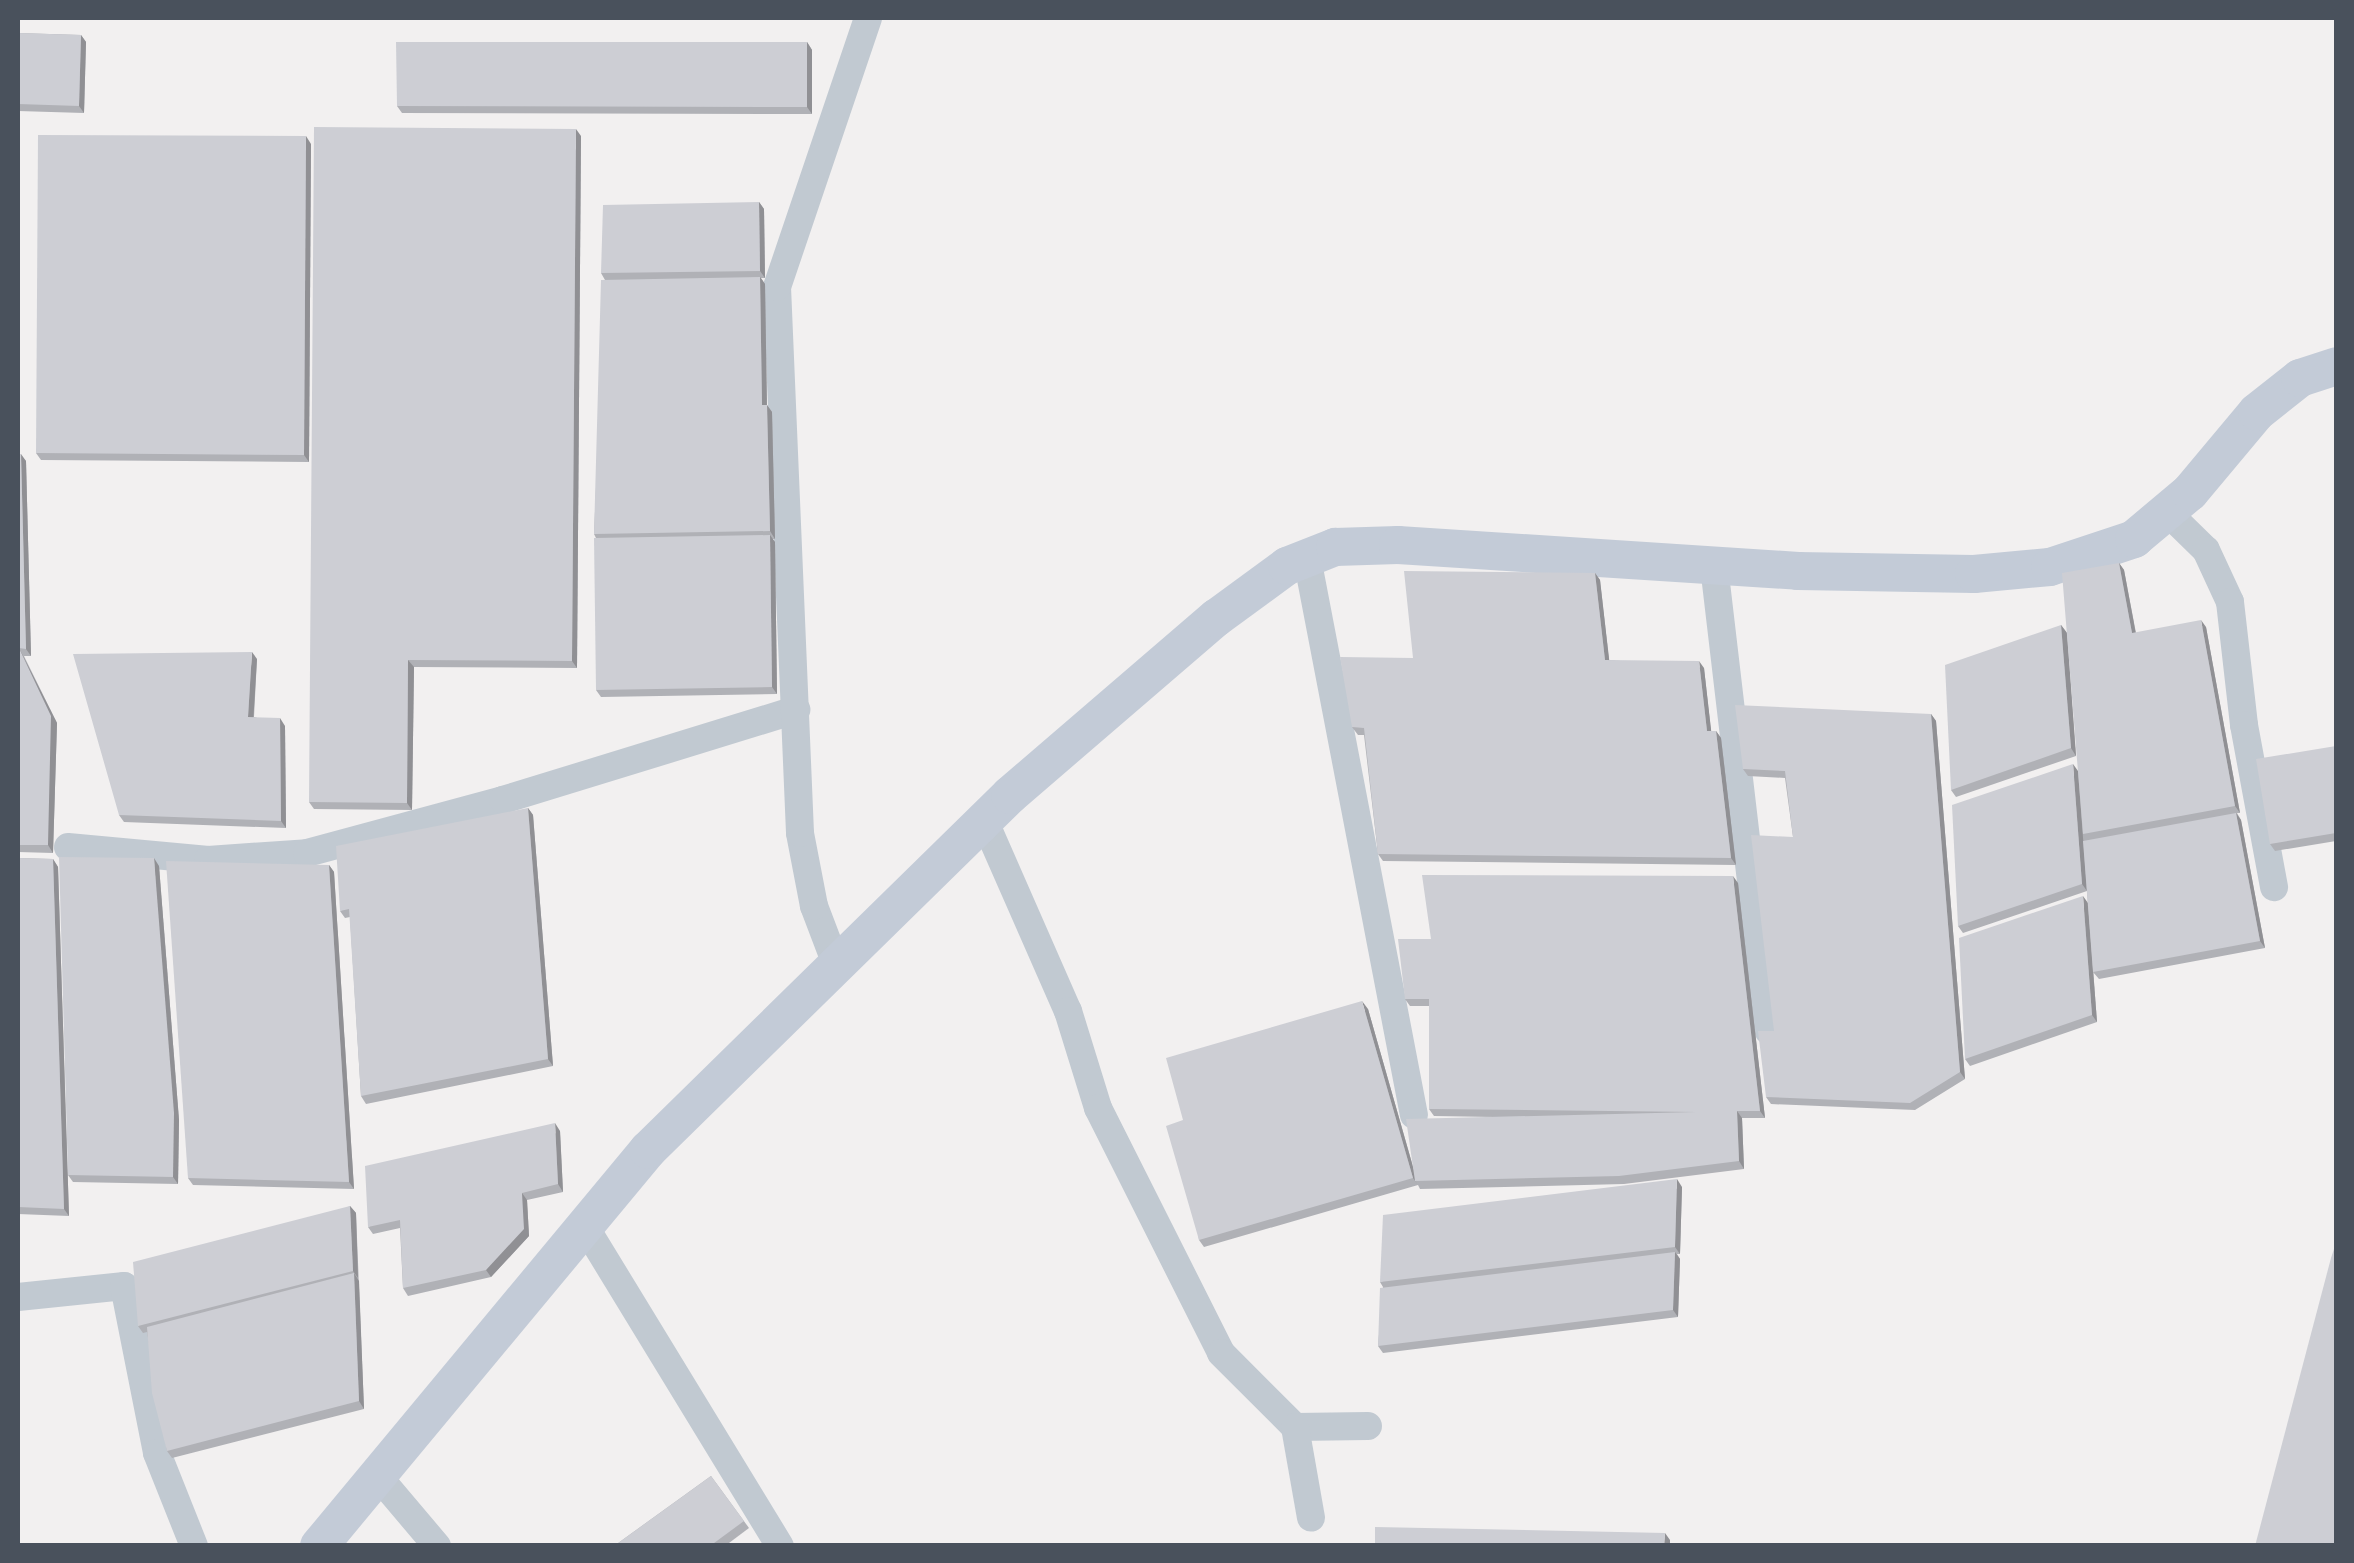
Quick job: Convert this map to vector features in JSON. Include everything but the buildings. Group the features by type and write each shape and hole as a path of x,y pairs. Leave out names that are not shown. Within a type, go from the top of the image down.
{"street":[{"path":"836,964 814,906 800,834 777,287 868,18"},
{"path":"319,1546 648,1150 984,820 1216,618 1287,566 1335,547 1398,545 1714,566 1974,574 2050,566 2134,539 2190,492 2256,412 2300,378 2336,366"},
{"path":"2167,512 2206,550 2230,602 2244,725 2274,887"},
{"path":"1307,558 1414,1115"},
{"path":"1714,566 1769,1031"},
{"path":"68,847 208,860 307,853 502,800 796,710"},
{"path":"984,820 1068,1011 1098,1108 1221,1353 1295,1428 1312,1518"},
{"path":"584,1226 780,1546"},
{"path":"18,1297 124,1286 157,1453 194,1546"},
{"path":"1295,1428 1368,1426"},
{"path":"378,1475 438,1546"}]}
